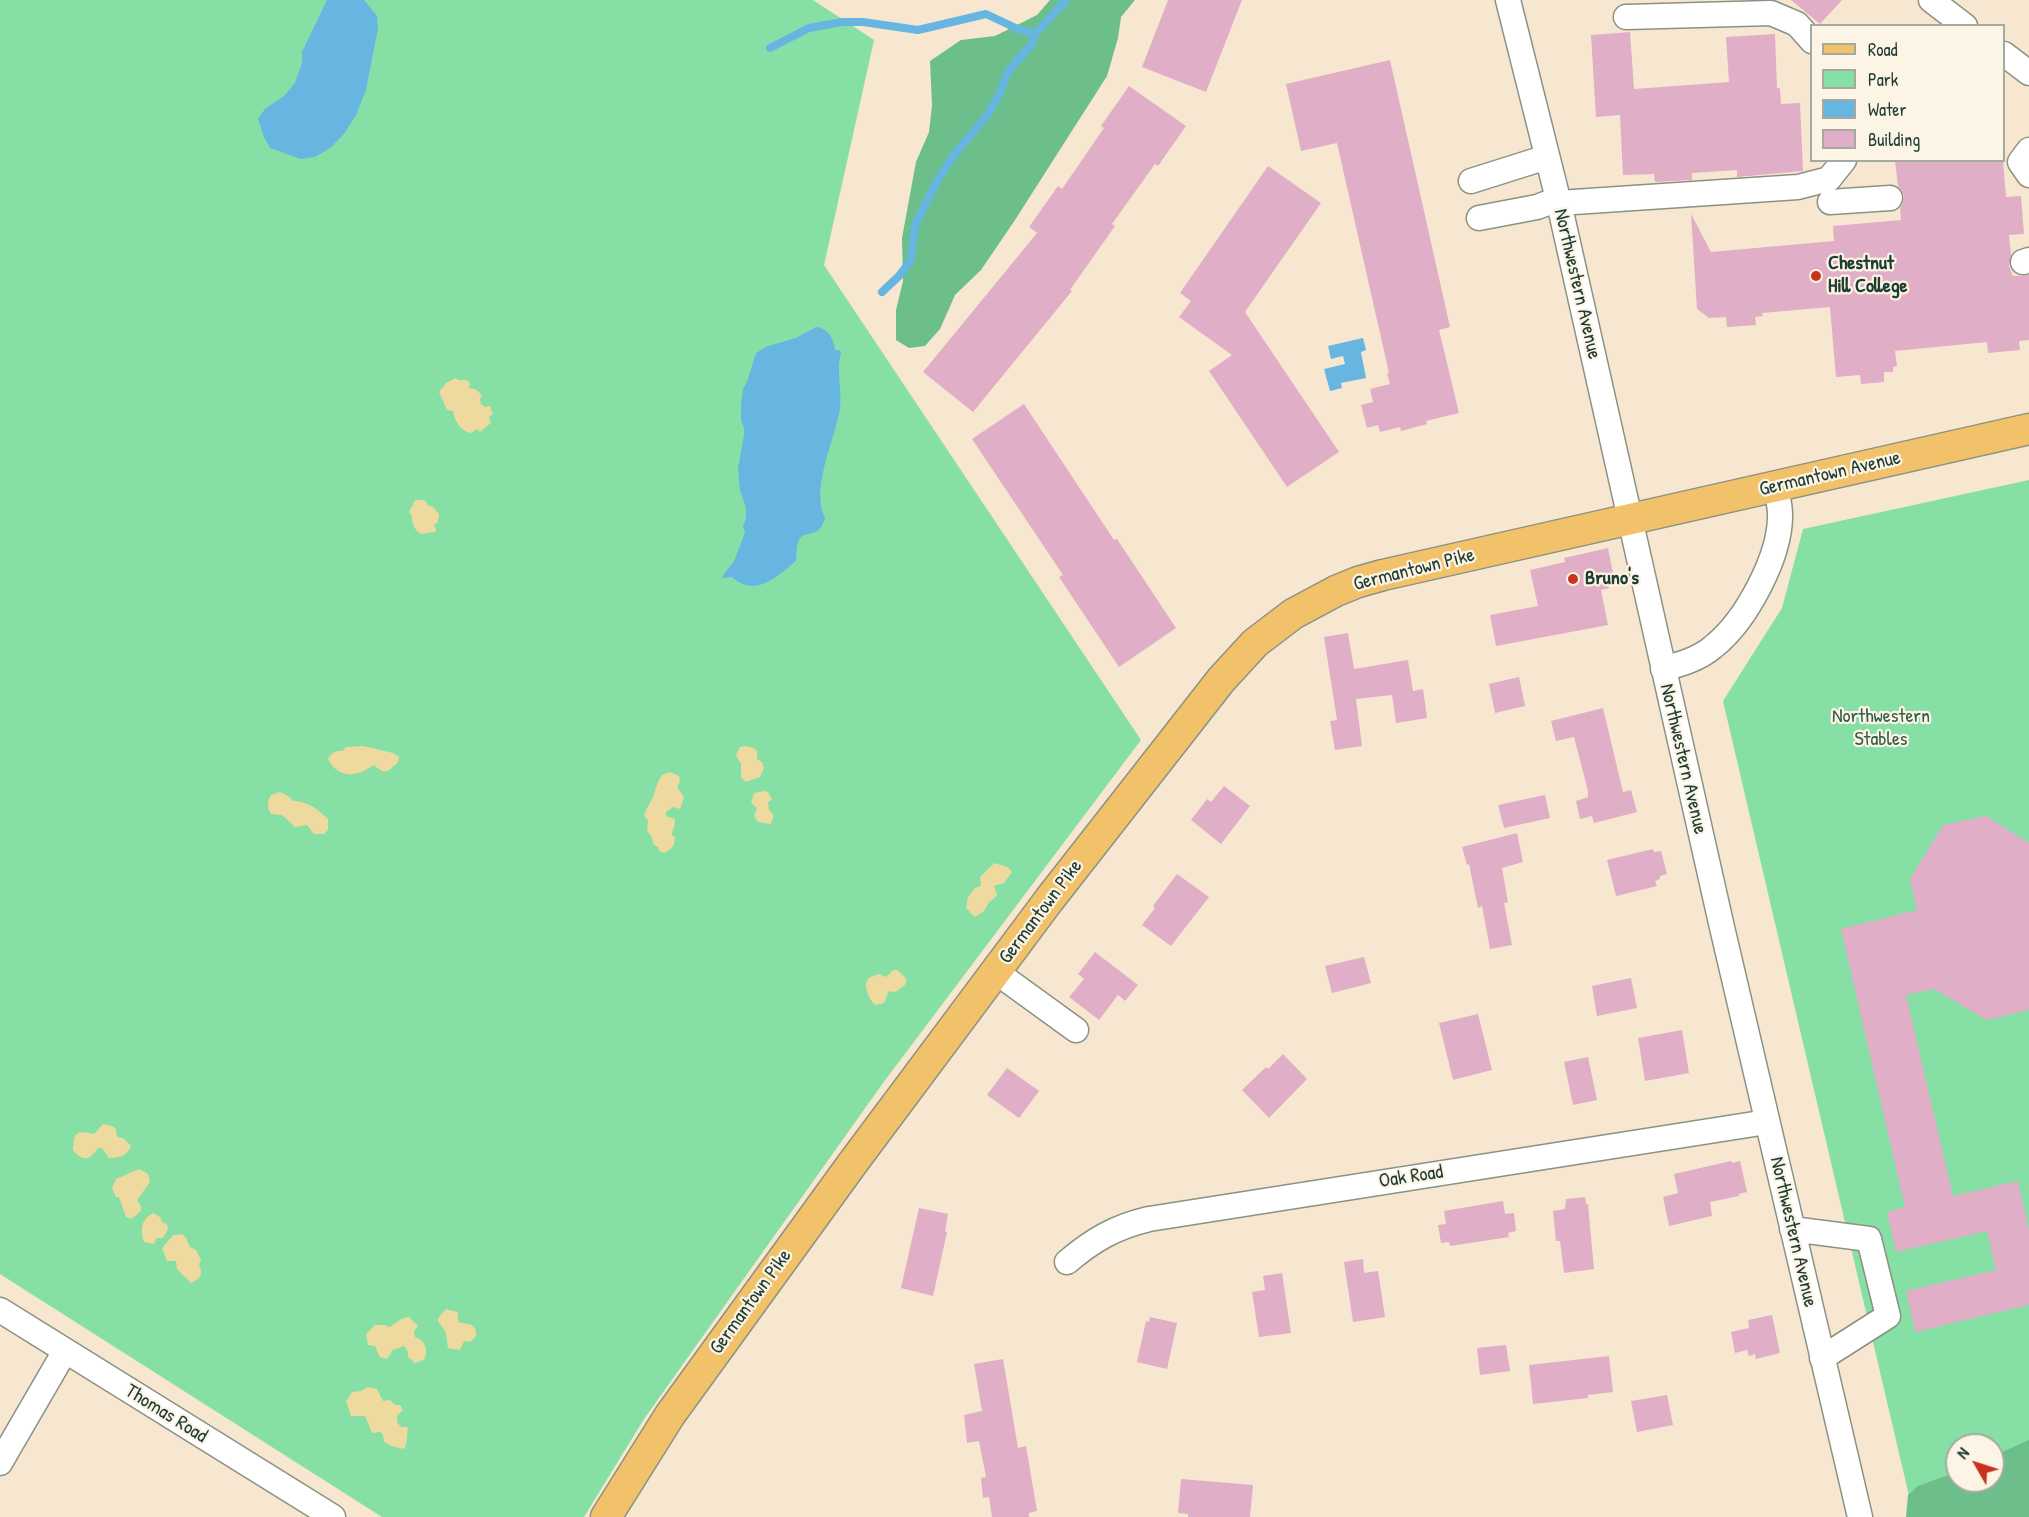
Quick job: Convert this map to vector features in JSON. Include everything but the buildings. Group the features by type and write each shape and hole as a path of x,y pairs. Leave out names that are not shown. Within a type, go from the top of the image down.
{"main road":[{"name":"Germantown Avenue","path":"1631,518 2029,429"},
{"name":"Germantown Pike","path":"606,1517 670,1415 852,1164 1077,863 1221,680 1255,643 1274,627 1312,602 1358,582 1631,518"}],"street":[{"name":"Northwestern Avenue","path":"1508,0 1558,201 1631,518 1663,669 1860,1517"},
{"path":"1931,0 1962,24"},
{"path":"1626,16 1771,14 1797,24 1810,39"},
{"path":"2005,56 2029,73"},
{"path":"2029,150 2020,162 2029,175"},
{"path":"1470,181 1547,157"},
{"path":"1479,218 1558,201 1798,187 1890,198"},
{"path":"1663,669 1683,664 1712,648 1726,636 1758,590 1779,527 1780,514 1776,486"},
{"path":"996,972 1076,1030"},
{"name":"Oak Road","path":"1067,1262 1103,1235 1127,1224 1149,1219 1767,1122"},
{"path":"1792,1229 1869,1239 1888,1316 1822,1358"},
{"name":"Thomas Road","path":"0,1310 333,1517"},
{"path":"0,1463 65,1351"}],"green space":[{"path":"0,0 813,0 874,40 824,265 1141,740 883,1083 644,1419 584,1517 382,1517 0,1274"},
{"path":"1050,0 1135,0 1121,17 1118,38 1107,76 1015,220 981,270 955,295 940,329 925,346 909,348 896,340 896,310 903,281 902,238 916,162 929,132 932,105 930,61 961,40 995,36 1037,15"},
{"name":"Northwestern Stables","path":"2029,480 2029,1507 1914,1517 1723,701 1782,608 1803,529"},
{"path":"2029,1440 2029,1517 1906,1517 1908,1495 1918,1486 1945,1476 1945,1493 2005,1493 2005,1451"}],"sand":[{"path":"456,378 467,380 470,384 469,388 475,389 482,395 481,404 485,407 490,406 493,414 489,417 491,423 480,432 477,429 471,433 461,428 453,411 447,410 439,392 446,383"},
{"path":"415,500 426,501 427,505 433,507 439,514 438,522 434,525 435,532 421,534 415,528 409,512"},
{"path":"363,746 393,753 399,757 398,762 387,771 374,765 356,774 346,774 337,770 328,759 334,752 343,751 346,747"},
{"path":"746,746 757,751 757,759 762,762 764,768 760,777 746,782 741,777 741,764 736,755 740,747"},
{"path":"670,772 679,776 680,782 677,787 684,797 680,809 673,807 666,812 666,816 675,819 672,835 675,840 672,847 664,853 653,844 652,837 647,831 648,820 644,816 662,775"},
{"path":"280,792 293,801 308,804 320,812 328,819 328,830 324,834 314,834 307,825 295,827 282,815 271,814 268,805 271,795"},
{"path":"768,792 772,800 768,802 769,810 774,815 771,824 758,822 754,816 757,808 751,803 754,793"},
{"path":"994,863 1008,867 1012,872 1004,883 994,886 996,897 989,902 984,911 975,917 966,908 968,897 975,888 981,886 980,877"},
{"path":"893,970 897,970 906,978 906,984 896,992 889,991 884,1003 875,1005 867,992 867,980 879,974 886,977"},
{"path":"103,1124 116,1129 117,1137 123,1138 131,1146 123,1156 109,1158 102,1148 98,1148 89,1157 83,1158 73,1150 74,1139 78,1133 94,1134"},
{"path":"139,1169 148,1174 150,1182 137,1200 141,1211 131,1219 126,1217 119,1197 116,1197 112,1188 116,1179"},
{"path":"154,1213 167,1224 168,1229 163,1238 157,1238 154,1244 144,1242 142,1229 146,1218"},
{"path":"182,1234 190,1247 196,1250 201,1260 200,1276 191,1283 177,1269 176,1261 167,1261 162,1248 173,1235"},
{"path":"446,1309 458,1312 458,1322 472,1325 476,1330 476,1336 470,1342 464,1341 460,1350 448,1348 446,1333 438,1320"},
{"path":"409,1317 418,1326 414,1331 415,1337 425,1346 424,1360 415,1363 408,1357 404,1346 393,1350 387,1359 380,1357 375,1346 368,1345 366,1334 375,1325 390,1327 401,1319"},
{"path":"368,1387 377,1389 383,1401 390,1400 395,1405 400,1405 403,1410 397,1416 397,1422 401,1427 408,1429 404,1449 384,1442 380,1432 372,1433 365,1416 351,1416 346,1401 352,1392"}],"water":[{"path":"327,0 364,0 377,16 378,28 366,90 356,115 344,134 330,148 315,157 301,159 270,148 258,119 265,109 284,96 295,83 302,63 302,52"},
{"path":"816,327 827,332 832,338 835,350 841,352 840,408 820,493 825,518 816,532 805,535 799,540 796,561 773,579 766,583 749,586 732,577 723,578 734,561 745,533 743,526 746,519 746,508 740,490 738,469 744,435 741,405 743,389 756,353 768,346 796,338"},
{"path":"1363,338 1366,350 1361,352 1366,378 1341,383 1342,388 1330,391 1324,369 1345,364 1343,356 1331,359 1328,346"}],"waterway":[{"path":"882,292 899,276 911,260 915,225 937,181 955,154 988,114 1009,70 1032,44 1035,34 1066,0"},
{"path":"770,48 809,28 842,22 863,22 918,30 986,14 1020,30 1035,34"}],"place":[{"name":"Chestnut Hill College","path":"1816,276"},
{"name":"Bruno's","path":"1573,579"}]}
